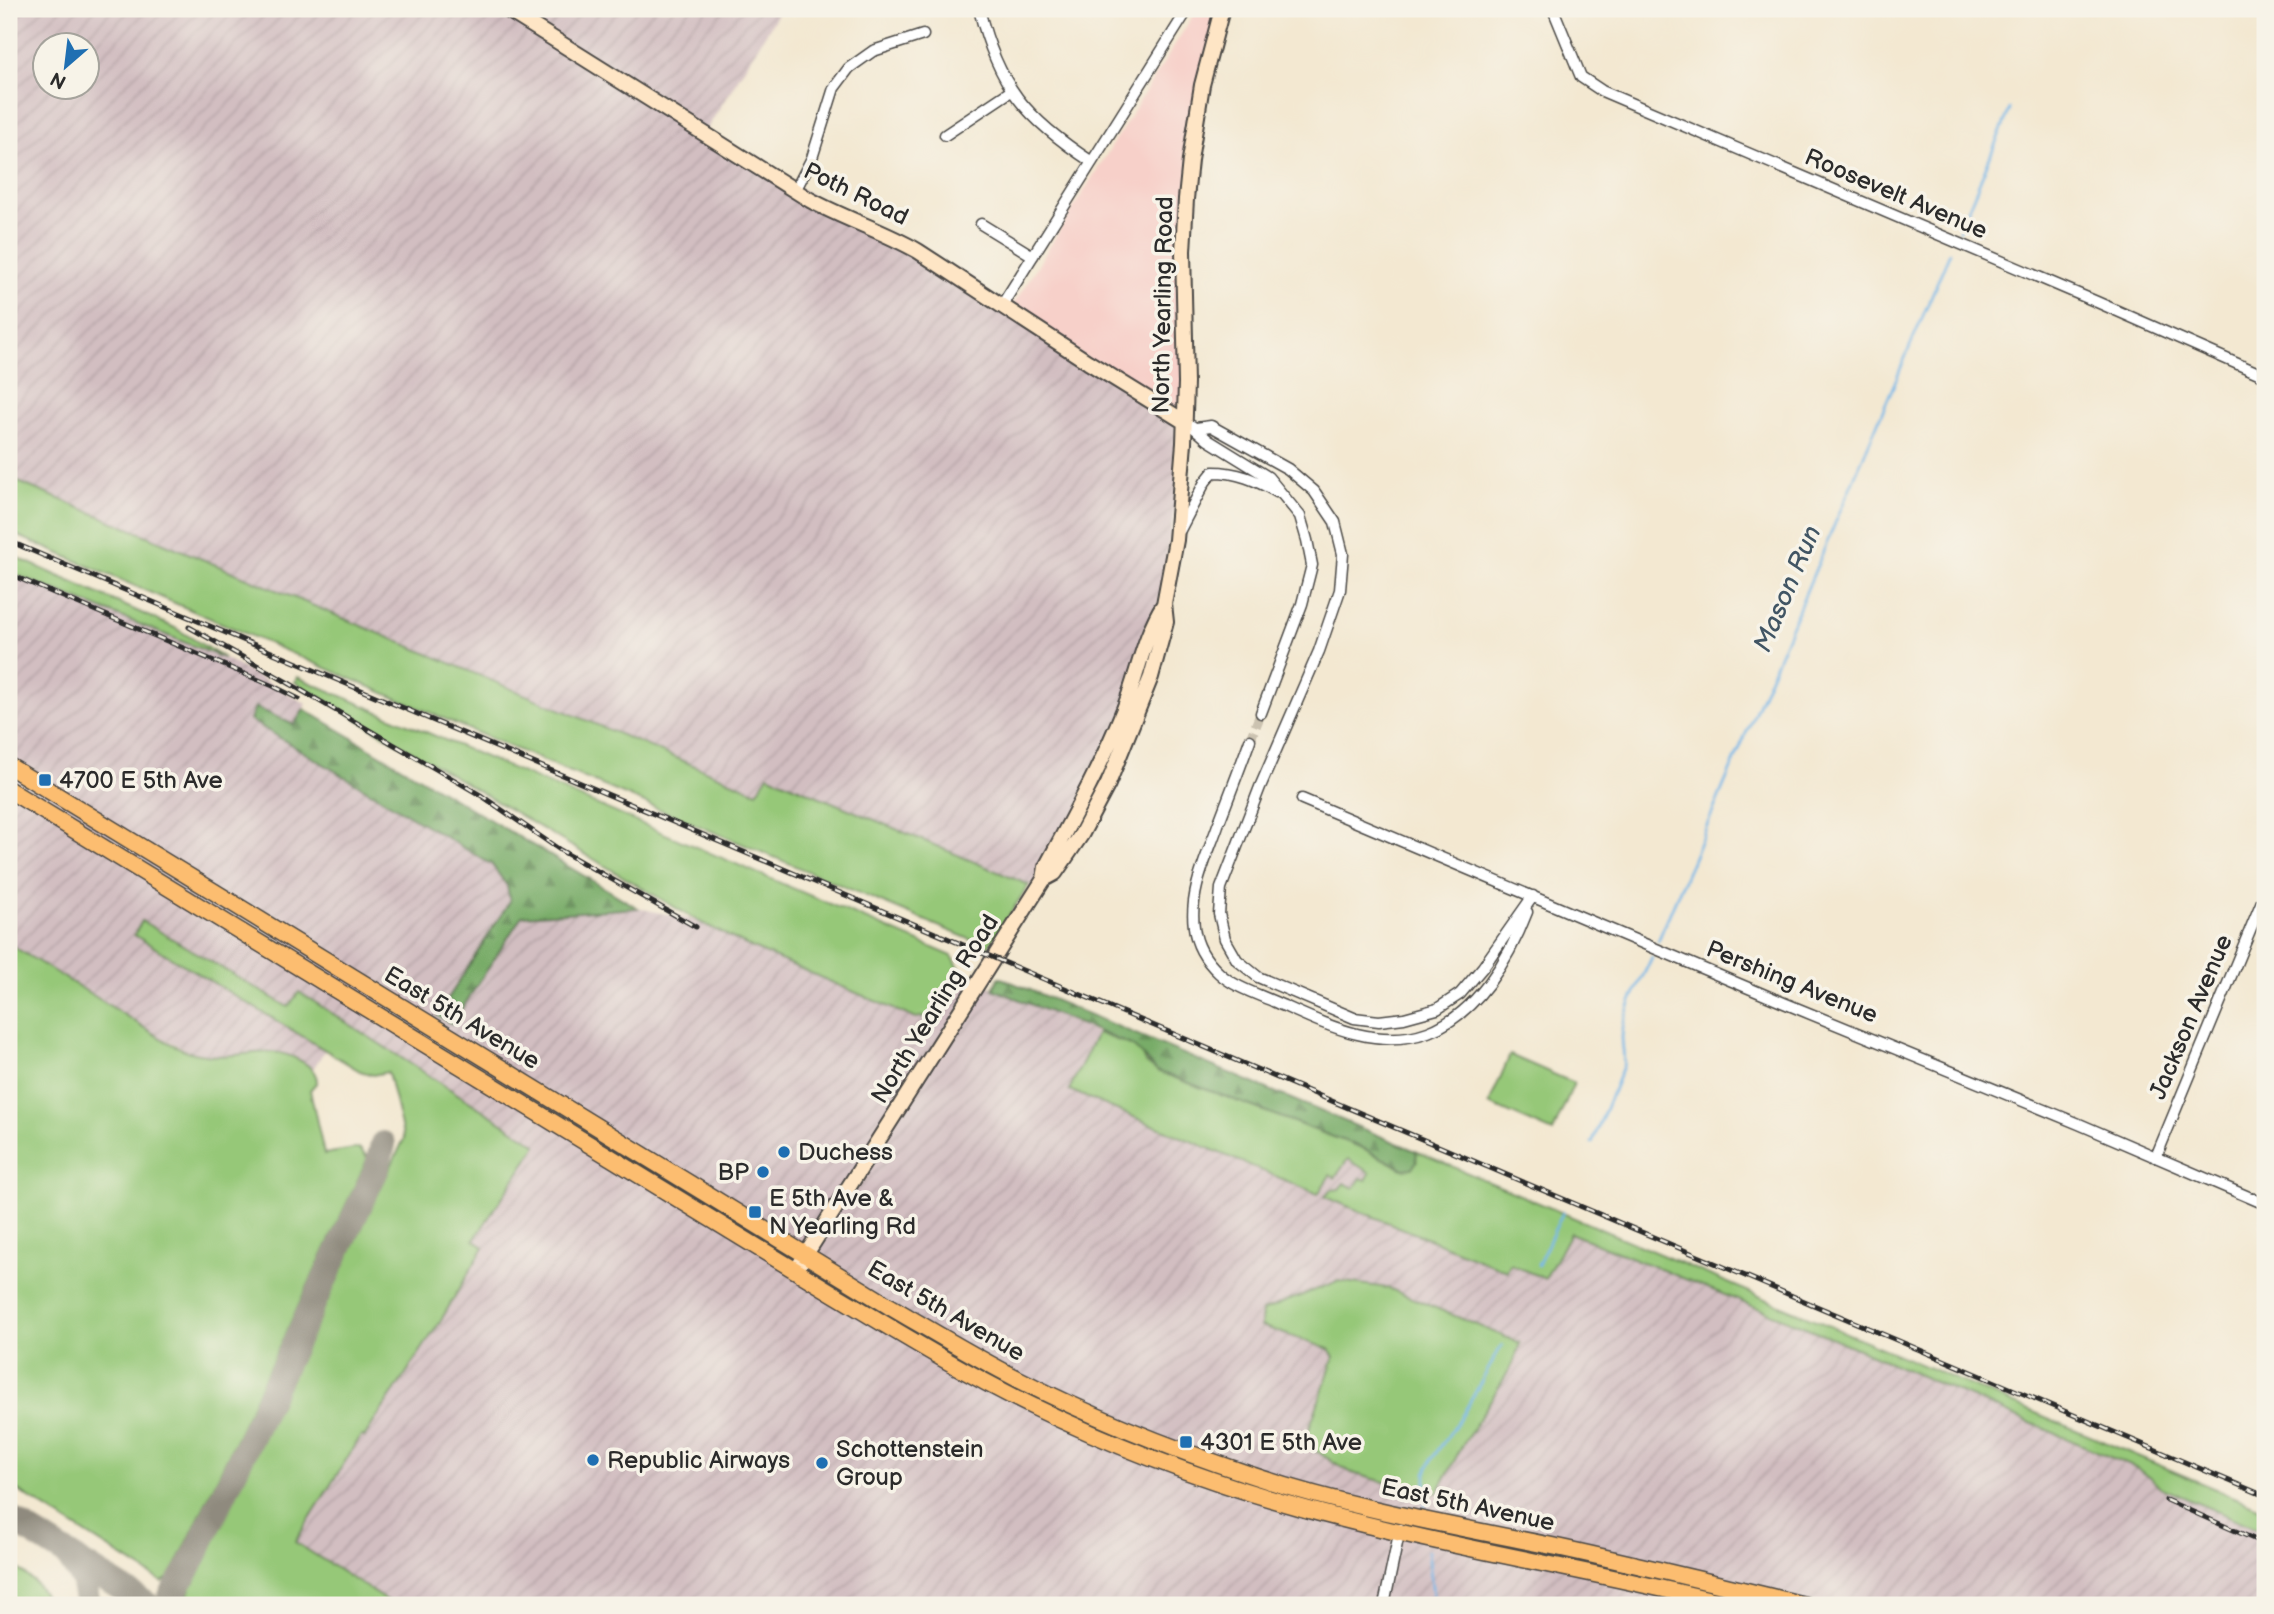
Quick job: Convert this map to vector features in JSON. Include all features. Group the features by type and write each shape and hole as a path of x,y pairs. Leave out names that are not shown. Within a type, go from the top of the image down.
{"main road":[{"name":"Poth Road","path":"506,9 795,191 827,209 905,243 1190,425"},
{"name":"North Yearling Road","path":"796,1270 1044,879 1055,873 1081,835 1128,740 1152,677 1167,622 1164,604 1176,540 1190,425 1182,251 1189,160 1202,85 1222,9"},
{"name":"East 5th Avenue","path":"9,766 805,1255 979,1358 1089,1413 1184,1452 1401,1523 1732,1605"},
{"name":"East 5th Avenue","path":"9,790 943,1359 1003,1392 1065,1421 1178,1467 1326,1515 1401,1523 1629,1562 1805,1605"}],"street":[{"path":"979,9 992,52 1011,91 1042,127 1092,162"},
{"path":"1002,305 1188,9"},
{"name":"Roosevelt Avenue","path":"1553,9 1581,77 1607,93 2265,376"},
{"path":"795,191 812,158 834,88 849,68 873,51 923,35"},
{"path":"946,135 1011,91"},
{"path":"981,224 1033,256"},
{"path":"1190,425 1208,440 1268,477 1300,516 1312,565 1302,604 1261,713"},
{"path":"1190,425 1211,426 1288,469 1314,491 1335,522 1343,554 1340,590 1319,651 1221,888 1219,914 1225,939 1237,960 1258,977 1354,1018 1379,1021 1404,1018 1437,1009 1460,994 1483,967 1533,896"},
{"path":"1176,540 1188,513 1213,472 1230,472 1251,478 1283,496"},
{"path":"1250,740 1200,874 1193,906 1194,929 1203,955 1220,974 1245,989 1343,1031 1367,1037 1407,1038 1429,1031 1447,1022 1471,1004 1486,986 1516,941 1533,896"},
{"name":"Pershing Avenue","path":"1302,799 2265,1204"},
{"name":"Jackson Avenue","path":"2156,1157 2265,894"},
{"path":"1384,1605 1401,1523"}],"shaded area":[{"path":"9,9 781,9 703,135 882,234 1185,418 1185,446 1161,592 1136,704 1102,781 1038,889 769,775 758,792 9,478"},
{"path":"1197,9 1222,9 1188,170 1185,418 1010,310"},
{"path":"9,572 224,658 307,704 294,725 255,707 250,719 492,865 507,886 510,901 438,1015 452,1024 522,916 638,908 698,921 748,946 914,1018 933,1016 964,975 1097,1033 1069,1090 1334,1178 1348,1158 1370,1173 1366,1180 1507,1271 1510,1264 1545,1278 1570,1233 1830,1337 2138,1469 2163,1488 2265,1532 2265,1605 395,1605 295,1542 361,1436 364,1437 438,1325 484,1247 474,1240 537,1145 299,993 289,1007 143,921 135,935 325,1050 313,1069 294,1057 214,1056 189,1051 157,1035 9,944"}],"green space":[{"path":"9,478 757,792 768,775 1029,885 988,947 468,729 9,532"},
{"path":"9,554 175,628 224,658 9,572"},
{"path":"297,677 952,956 964,975 933,1016 914,1018 748,946 698,921 295,682"},
{"path":"255,707 294,725 304,709 638,908 522,916 452,1024 437,1016 510,901 507,886 492,865 250,720"},
{"path":"142,921 288,1007 299,992 537,1145 474,1240 484,1247 438,1325 364,1437 361,1436 295,1542 394,1605 200,1605 189,1598 188,1593 404,1139 388,1072 373,1075 360,1071 134,935"},
{"path":"9,944 178,1047 198,1054 217,1056 272,1052 307,1065 316,1076 317,1082 310,1090 324,1154 359,1148 368,1158 171,1576 162,1582 9,1485"},
{"path":"999,977 1416,1151 1417,1161 1412,1168 1403,1169 1363,1148 1157,1071 1131,1045 993,989"},
{"path":"1097,1033 1131,1045 1141,1052 1145,1062 1157,1071 1363,1148 1403,1169 1417,1161 1416,1151 2265,1510 2265,1532 2162,1488 2138,1469 1830,1337 1570,1233 1545,1279 1510,1264 1507,1271 1325,1197 1344,1183 1354,1188 1361,1178 1366,1180 1370,1173 1348,1159 1335,1178 1330,1175 1318,1194 1069,1090"},
{"path":"1510,1055 1574,1083 1553,1132 1489,1104"},
{"path":"1338,1281 1388,1288 1520,1343 1513,1364 1461,1448 1438,1492 1427,1494 1352,1473 1304,1444 1334,1357 1329,1349 1261,1326 1262,1311"},
{"path":"9,1562 38,1586 47,1605 9,1605"}],"waterway":[{"name":"Mason Run","path":"1959,231 2010,109"},
{"name":"Mason Run","path":"1658,941 1950,252"},
{"name":"Mason Run","path":"1592,1143 1623,1066 1622,1037 1626,1017 1652,957"},
{"name":"Mason Run","path":"1538,1265 1563,1212"},
{"name":"Mason Run","path":"1425,1510 1426,1473 1432,1459 1463,1414 1502,1345"},
{"name":"Mason Run","path":"1428,1551 1434,1605"}],"taxiway":[{"path":"169,1605 171,1596 190,1566 377,1168 383,1144"},
{"path":"9,1518 148,1605"},
{"path":"69,1557 83,1579 88,1605"}],"tunnel":[{"path":"1250,740 1261,713"}],"railway":[{"path":"9,541 2265,1496"},
{"path":"9,574 299,699"},
{"path":"189,627 482,796 560,850 696,927"},
{"path":"2166,1500 2265,1544"}],"place":[{"name":"4700 E 5th Ave","path":"45,780"},
{"name":"Duchess","path":"784,1152"},
{"name":"BP","path":"763,1172"},
{"name":"E 5th Ave & N Yearling Rd","path":"755,1212"},
{"name":"4301 E 5th Ave","path":"1186,1442"},
{"name":"Republic Airways","path":"593,1460"},
{"name":"Schottenstein Group","path":"822,1463"}]}
